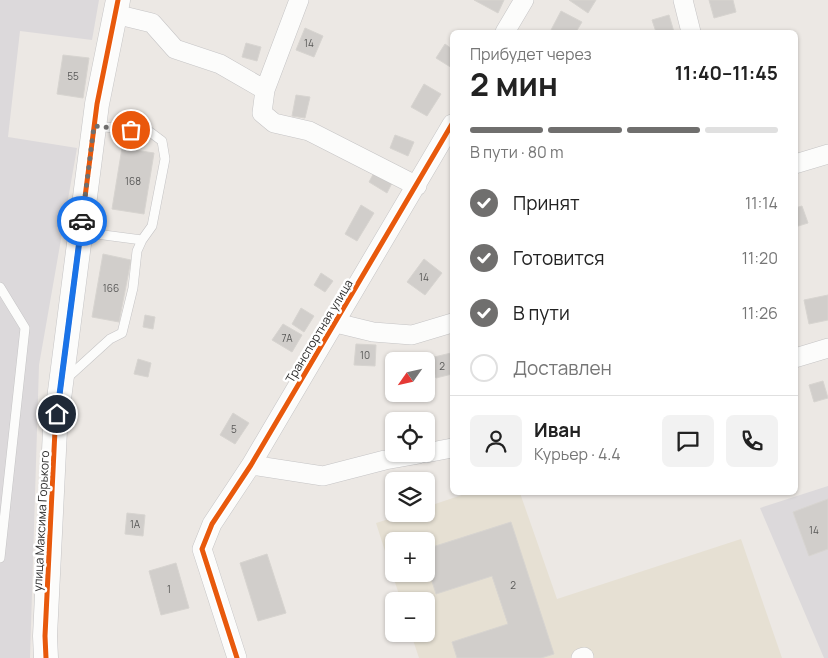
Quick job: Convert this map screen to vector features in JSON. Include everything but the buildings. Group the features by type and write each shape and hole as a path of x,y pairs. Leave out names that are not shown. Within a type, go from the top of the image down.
{"street":[{"path":"299,0 265,90 262,113 274,123 309,131 417,186"},
{"path":"506,30 524,0"},
{"path":"683,0 690,30"},
{"path":"116,7 152,23 175,49 220,64 265,90"},
{"name":"улица Максима Горького","path":"46,658 55,430 94,126 116,7"},
{"name":"Транспортная улица","path":"237,658 202,549 212,524 336,323 450,128"},
{"path":"798,163 828,154"},
{"path":"336,323 373,332 412,335 450,324"},
{"path":"798,357 828,348"},
{"path":"435,451 450,448"},
{"path":"250,465 323,476 385,460"}],"lane":[{"path":"61,382 73,374 110,339 122,333 133,288 137,251 152,226 165,159 162,141 150,132 94,126"},
{"path":"81,232 142,240"},
{"path":"0,287 25,328 0,558"}],"shaded area":[{"path":"0,0 99,0 92,40 20,31 8,137 77,148 39,365 30,658 0,658"},
{"path":"828,486 828,658 824,658 760,508"},
{"path":"462,495 521,495 557,599 741,539 782,658 419,658 414,642 435,642 435,592 398,592 395,582 435,582 435,532 385,532 385,551 376,523 385,520 385,522 435,522 435,504"}],"cycle path":[{"path":"46,658 45,636 55,430 97,104 118,0"},
{"path":"237,658 202,549 212,524 251,465 450,127"}],"way so far":[{"path":"82,221 94,126 131,130"}],"route":[{"path":"57,414 82,221"}]}
